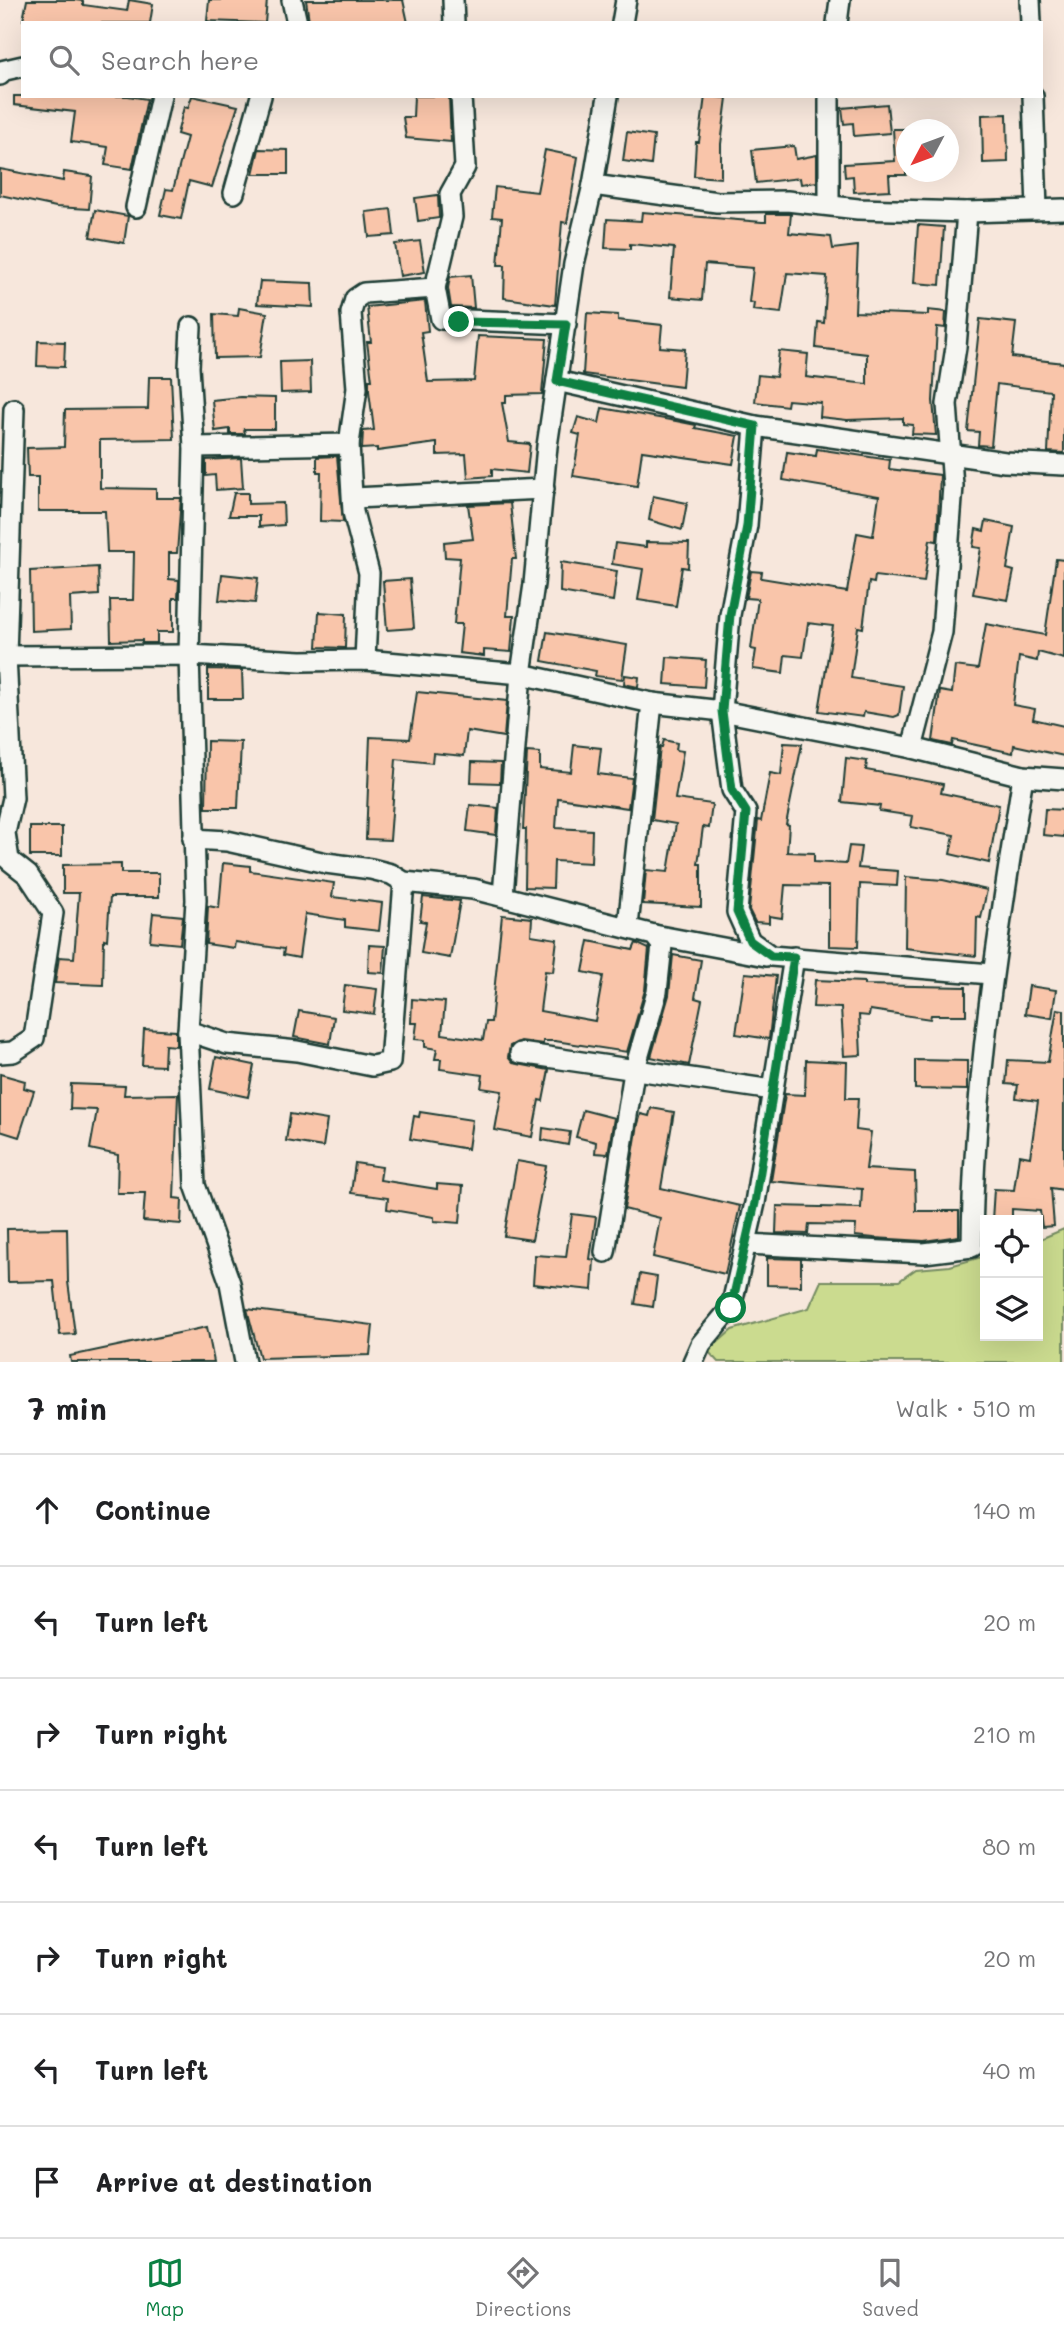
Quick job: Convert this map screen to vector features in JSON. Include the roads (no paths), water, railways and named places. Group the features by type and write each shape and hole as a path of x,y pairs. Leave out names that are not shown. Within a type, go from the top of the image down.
{"street":[{"path":"292,0 296,21"},
{"path":"453,0 454,21"},
{"path":"622,21 626,0"},
{"path":"837,21 840,0"},
{"path":"1030,0 1031,21"},
{"path":"0,75 1,71 21,66"},
{"path":"136,207 161,98"},
{"path":"234,193 260,98"},
{"path":"461,98 465,167 450,194 452,217 435,288 440,319 566,324"},
{"path":"503,895 521,674 547,446 573,264 593,185 608,98"},
{"path":"829,98 829,205"},
{"path":"1033,98 1037,209"},
{"path":"593,185 717,202 787,201 967,212 1064,209"},
{"path":"912,748 942,632 953,486 947,404 956,347 967,212"},
{"path":"365,660 369,573 353,512 349,444 357,388 351,313 355,299 364,293 435,288"},
{"path":"191,327 189,367 194,447 189,655 193,716 196,900 188,1031 195,1185 230,1283 244,1362"},
{"path":"557,381 755,426 951,452 1005,462 1064,465"},
{"path":"0,1053 13,1052 34,1038 53,914 28,875 9,860 5,833 13,798 3,656 14,409"},
{"path":"755,426 747,526 730,615 722,711 732,790 746,812 737,912 750,941 771,956"},
{"path":"194,447 349,444"},
{"path":"354,498 544,489"},
{"path":"3,656 189,655 301,661 365,660 521,674 652,702 722,711 912,748 1023,776 1064,779"},
{"path":"628,926 652,702"},
{"path":"746,1244 924,1253 972,1247 973,1159 991,974 1023,776"},
{"path":"193,839 227,841 326,863 371,869 391,874 404,882 453,886 503,895 628,926 653,935 771,956 991,974"},
{"path":"188,1031 227,1044 298,1051 372,1066 390,1062 404,882"},
{"path":"605,1252 634,1072 657,992 662,945 653,935"},
{"path":"693,1362 701,1344 731,1308 746,1244 794,957"},
{"path":"520,1053 634,1072 773,1090"}]}
